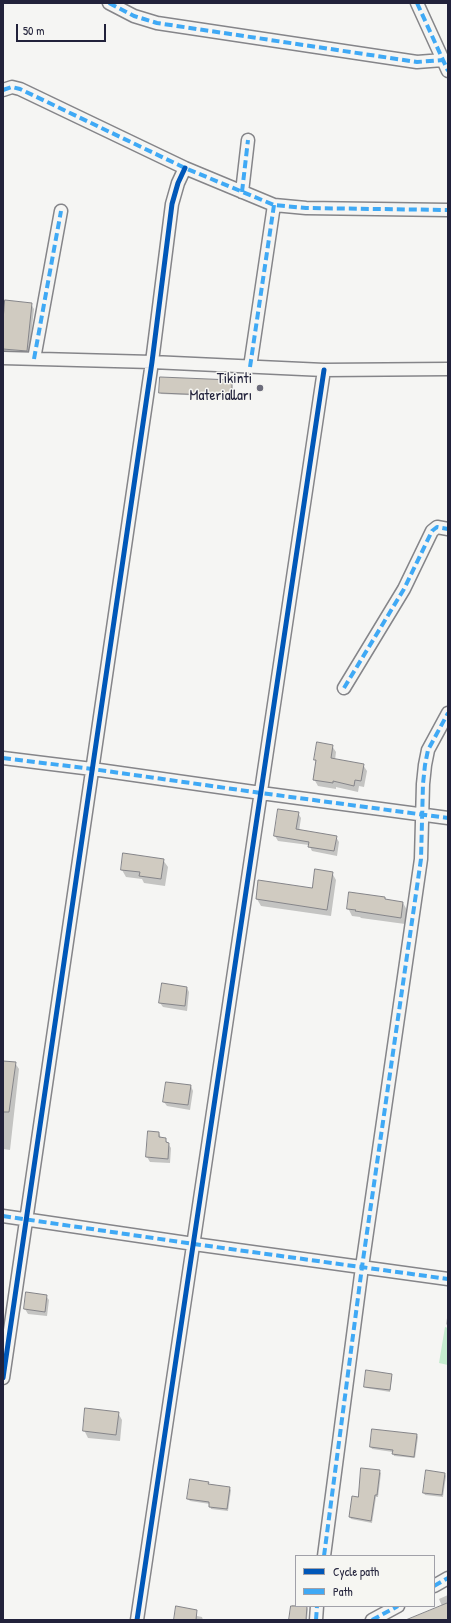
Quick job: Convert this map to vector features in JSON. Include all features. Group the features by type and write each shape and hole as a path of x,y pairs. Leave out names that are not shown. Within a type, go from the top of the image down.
{"street":[{"path":"109,3 134,16 157,23 417,62 446,65"},
{"path":"417,3 446,65"},
{"path":"3,90 12,87 20,89 185,168 274,205 306,208 448,210"},
{"path":"242,192 248,140"},
{"path":"3,1378 152,362 172,204 178,183 185,168"},
{"path":"250,367 274,205"},
{"path":"34,359 61,212"},
{"path":"3,358 152,362 324,370 448,369"},
{"path":"137,1620 324,370"},
{"path":"344,688 404,589 432,531 437,527 448,530"},
{"path":"324,1555 362,1267 421,858 423,784 428,750 448,713"},
{"path":"3,758 448,818"},
{"path":"3,1216 194,1244 448,1278"},
{"path":"435,1585 448,1578"},
{"path":"316,1620 317,1607"},
{"path":"372,1620 396,1607"}],"green space":[{"path":"445,1327 448,1328 448,1365 439,1363"}],"building":[{"path":"5,300 32,303 27,351 3,349"},
{"path":"160,377 232,380 232,396 159,393"},
{"path":"317,742 333,745 331,758 364,764 361,781 355,780 354,786 333,781 333,783 313,780"},
{"path":"278,809 299,812 296,829 337,836 334,851 308,847 309,842 274,836"},
{"path":"123,853 164,859 161,879 139,876 140,872 121,870"},
{"path":"315,869 333,872 327,910 256,899 258,880 312,888"},
{"path":"349,892 385,897 385,899 403,902 401,918 347,909"},
{"path":"162,983 187,987 185,1006 159,1003"},
{"path":"3,1061 16,1062 9,1112 3,1112"},
{"path":"166,1082 191,1085 188,1105 163,1102"},
{"path":"148,1131 159,1132 159,1137 166,1138 166,1142 169,1143 168,1159 146,1157"},
{"path":"26,1292 47,1295 45,1312 24,1309"},
{"path":"366,1370 392,1374 390,1390 364,1387"},
{"path":"85,1408 119,1412 116,1435 83,1431"},
{"path":"372,1429 417,1434 414,1457 392,1454 393,1450 370,1447"},
{"path":"361,1468 380,1470 377,1495 375,1495 371,1521 349,1517 352,1496 358,1497"},
{"path":"426,1470 445,1473 442,1495 423,1493"},
{"path":"190,1479 209,1482 208,1484 230,1487 227,1509 209,1507 209,1502 187,1499"},
{"path":"448,1603 448,1620 406,1620"},
{"path":"176,1606 197,1610 196,1620 174,1620"},
{"path":"291,1606 307,1607 306,1620 289,1620"}],"marked path":[{"path":"109,3 134,16 157,23 417,62 443,60"},
{"path":"417,3 448,71"},
{"path":"3,90 12,87 20,89 185,168 274,205 306,208 448,210"},
{"path":"242,192 248,140"},
{"path":"250,367 274,205"},
{"path":"34,359 61,211"},
{"path":"344,688 404,589 432,531 437,527 448,529"},
{"path":"324,1555 362,1267 421,859 425,765 428,750 448,713"},
{"path":"3,758 448,818"},
{"path":"3,1216 448,1279"},
{"path":"435,1585 448,1578"},
{"path":"316,1620 317,1607"},
{"path":"372,1620 396,1607"}],"cycle path":[{"path":"3,1378 152,362 172,204 178,183 185,168"},
{"path":"137,1620 324,370"}],"place":[{"name":"Tikinti Materialları","path":"260,388"}]}
